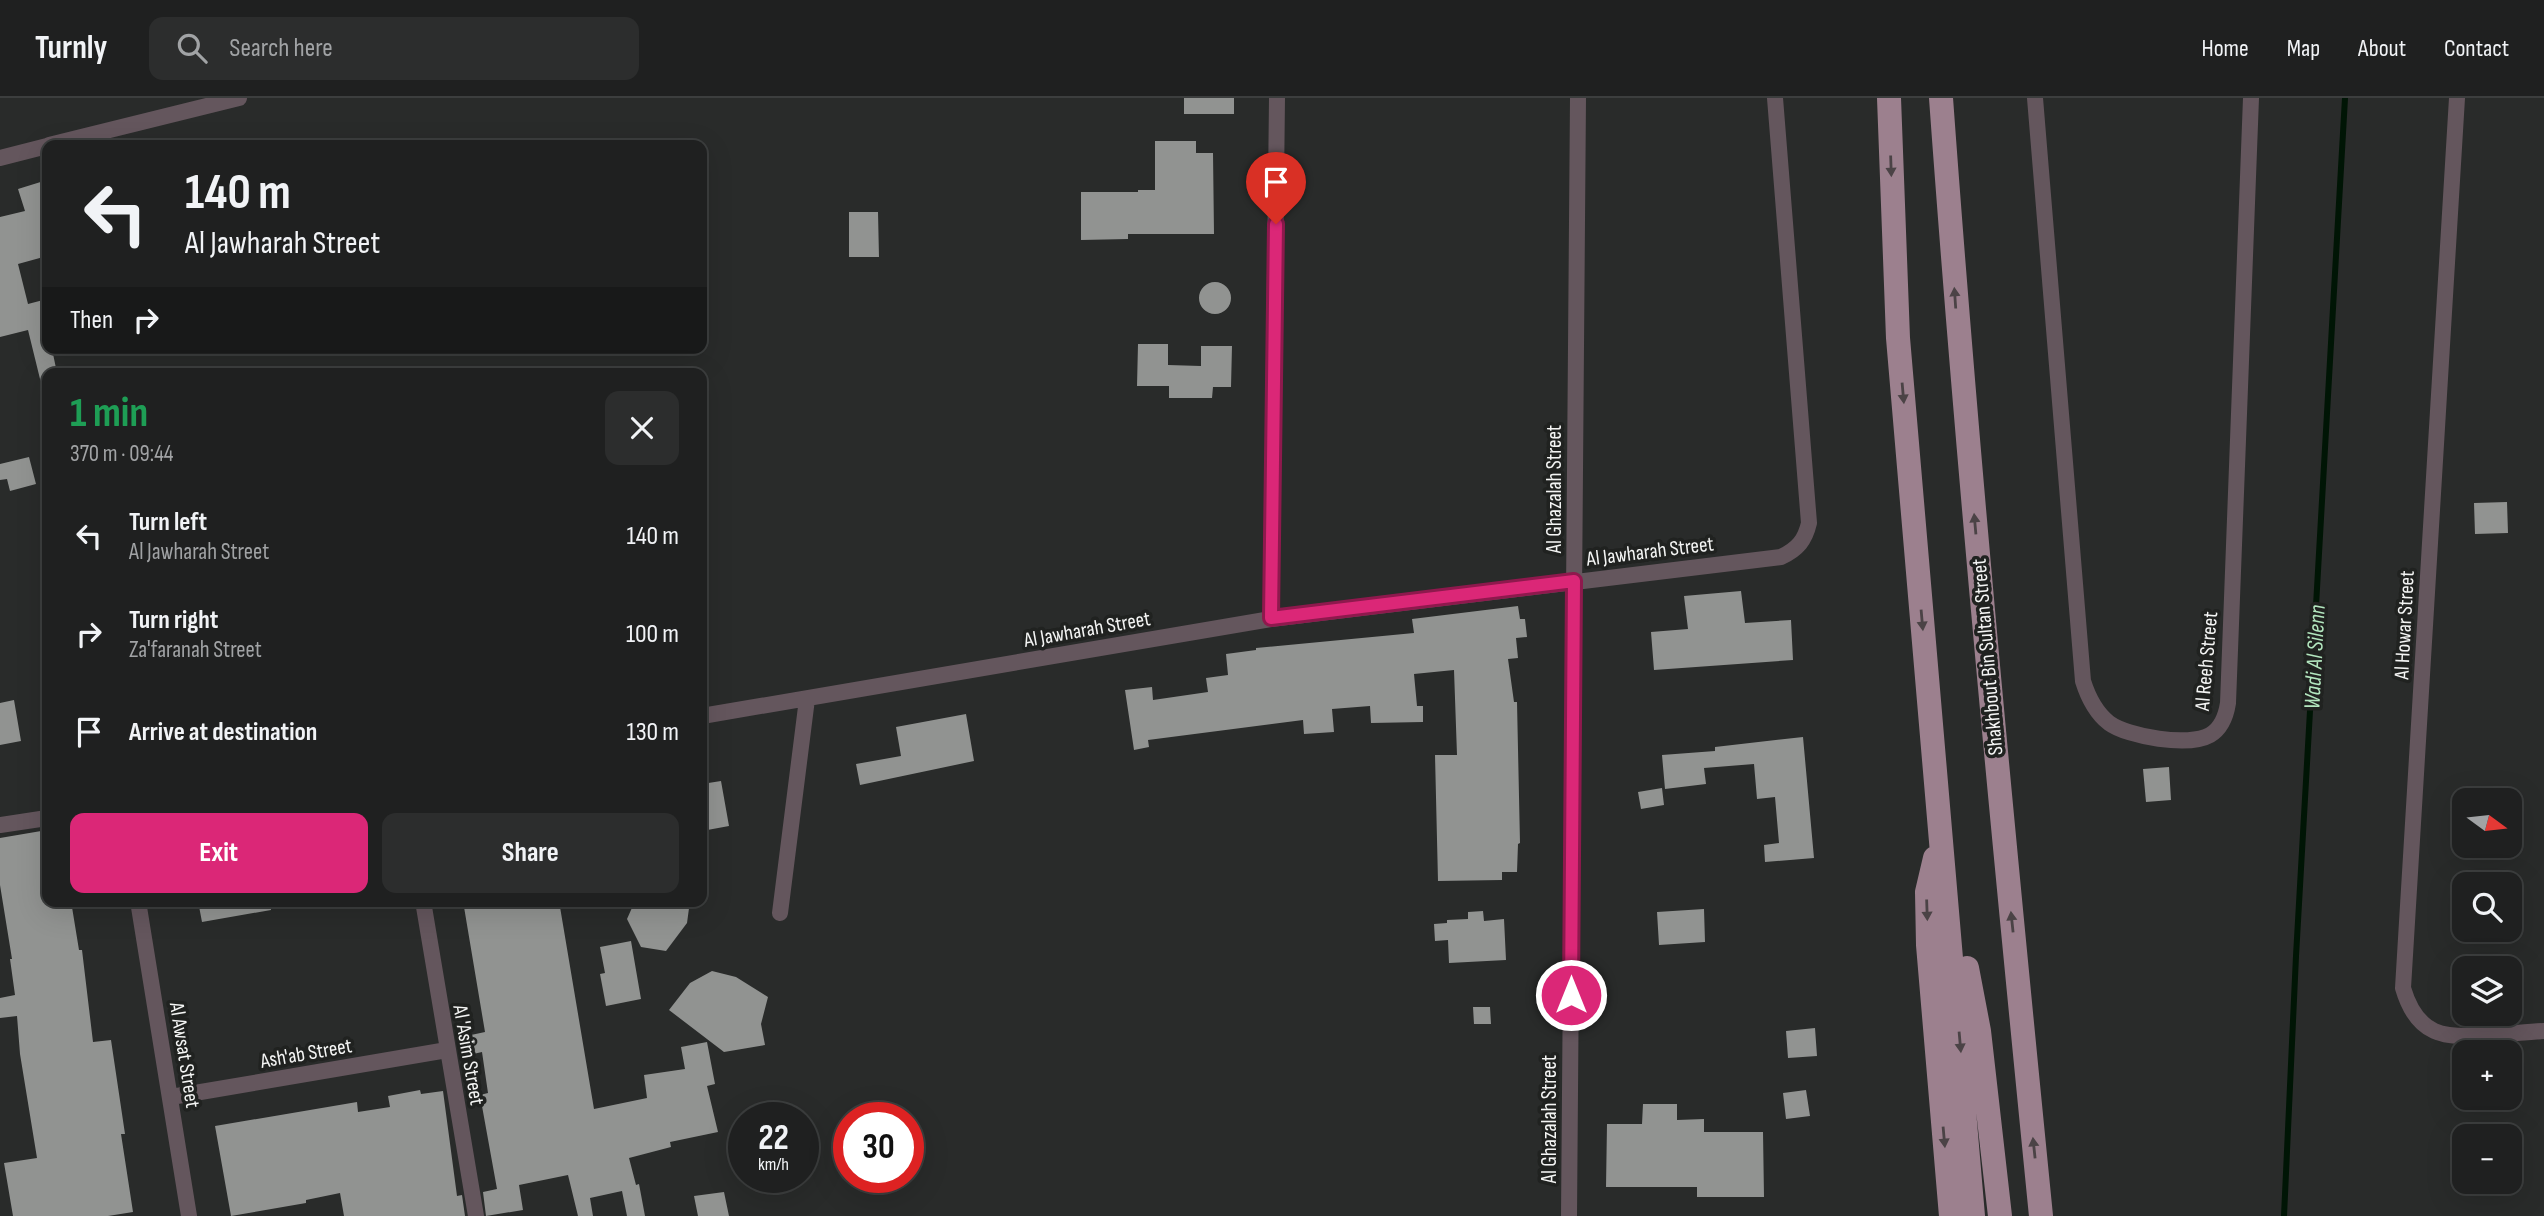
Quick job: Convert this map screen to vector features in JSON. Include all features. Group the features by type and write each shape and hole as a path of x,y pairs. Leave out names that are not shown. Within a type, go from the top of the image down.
{"main road":[{"path":"1889,98 1898,338 1973,1216"},
{"name":"Shakhbout Bin Sultan Street","path":"1941,98 1957,321 2041,1216"},
{"path":"1941,844 1930,871 1926,903 1931,993 1951,1216"},
{"path":"1945,893 1963,948 1979,1031 2000,1216"}],"street":[{"path":"72,140 239,98"},
{"path":"1271,618 1277,98"},
{"name":"Al Ghazalah Street","path":"1569,1216 1578,98"},
{"name":"Al Jawharah Street","path":"707,715 1271,618 1782,557 1801,544 1809,523 1775,98"},
{"name":"Al Reeh Street","path":"2035,98 2083,681 2088,697 2097,711 2122,731 2137,736 2188,740 2200,739 2221,726 2228,703 2251,98"},
{"name":"Al Howar Street","path":"2457,98 2403,988 2408,1006 2418,1021 2433,1032 2450,1037 2544,1031"},
{"path":"0,158 42,148"},
{"path":"780,913 807,699"},
{"path":"0,825 42,819"},
{"name":"Al Awsat Street","path":"139,907 172,1097 189,1216"},
{"name":"Al 'Asim Street","path":"424,907 476,1216"},
{"name":"Ash'ab Street","path":"172,1097 447,1050"}],"building":[{"path":"1184,98 1234,98 1234,114 1184,114"},
{"path":"1155,141 1196,141 1196,153 1213,153 1214,234 1128,234 1128,239 1081,240 1081,192 1155,190"},
{"path":"42,182 42,257 18,264 28,304 42,300 42,354 53,354 56,368 42,368 41,383 28,330 0,337 0,217 25,211 18,189"},
{"path":"849,212 878,212 879,257 849,257"},
{"path":"1215,282 1226,287 1231,298 1226,309 1215,314 1204,309 1199,298 1204,287"},
{"path":"1138,344 1168,344 1168,365 1201,366 1201,346 1232,346 1231,387 1213,387 1212,398 1169,398 1169,386 1137,386"},
{"path":"29,457 36,484 10,491 7,479 0,480 0,464"},
{"path":"2507,502 2508,533 2475,534 2474,503"},
{"path":"1741,591 1745,623 1791,620 1793,660 1654,670 1651,632 1688,629 1684,596"},
{"path":"1518,606 1520,619 1525,619 1527,637 1516,638 1518,658 1508,659 1514,702 1517,702 1520,843 1517,872 1502,872 1502,880 1438,881 1435,755 1457,755 1454,670 1414,674 1417,706 1423,706 1423,722 1371,723 1370,706 1332,709 1334,732 1304,734 1303,720 1148,740 1149,747 1134,750 1125,690 1152,687 1153,700 1208,692 1206,678 1228,675 1226,654 1256,648 1414,633 1412,619"},
{"path":"14,700 21,741 0,745 0,703"},
{"path":"966,714 974,761 860,785 856,764 901,756 896,727"},
{"path":"1803,737 1814,858 1765,862 1764,845 1779,843 1775,797 1757,799 1754,764 1704,768 1706,784 1665,789 1662,755 1715,751 1715,747"},
{"path":"2169,767 2171,800 2146,802 2143,769"},
{"path":"721,781 729,826 707,830 707,783"},
{"path":"1662,788 1664,805 1641,809 1638,792"},
{"path":"42,831 42,907 72,907 79,950 82,950 93,1042 111,1040 133,1212 108,1216 13,1216 4,1163 37,1158 20,1054 17,1016 0,1018 0,998 15,995 0,885 0,838"},
{"path":"199,907 271,907 271,910 202,922"},
{"path":"464,907 560,907 594,1109 647,1098 644,1075 685,1069 681,1047 707,1042 715,1084 707,1086 718,1132 670,1142 671,1147 629,1158 636,1185 639,1184 645,1216 627,1216 622,1191 590,1198 593,1216 578,1216 568,1175 519,1185 523,1210 486,1216 483,1192 497,1189 480,1095 488,1093 482,1052 460,1057 457,1038 485,1032"},
{"path":"632,907 689,907 687,923 666,951 641,947 627,919"},
{"path":"1704,909 1705,942 1659,945 1657,912"},
{"path":"1483,911 1484,921 1504,919 1506,960 1449,963 1448,940 1435,941 1434,924 1468,919 1468,912"},
{"path":"631,941 641,999 606,1006 600,974 605,973 600,947"},
{"path":"712,971 736,977 768,997 761,1024 765,1045 724,1052 669,1010 690,983"},
{"path":"1473,1007 1490,1007 1491,1024 1474,1024"},
{"path":"1815,1028 1817,1056 1788,1058 1786,1031"},
{"path":"420,1090 421,1094 443,1091 457,1196 462,1195 465,1216 344,1216 340,1193 306,1200 306,1203 231,1216 215,1126 357,1102 358,1112 390,1107 388,1096"},
{"path":"1806,1090 1810,1116 1786,1119 1783,1093"},
{"path":"1643,1104 1677,1104 1677,1120 1704,1119 1704,1132 1763,1132 1764,1197 1697,1197 1697,1187 1606,1187 1607,1124 1642,1124"},
{"path":"724,1192 729,1216 698,1216 694,1196"}],"waterway":[{"name":"Wadi Al Silenn","path":"2284,1216 2296,956 2345,98"}],"route":[{"path":"1276,224 1271,618 1574,581 1571,995"}]}
